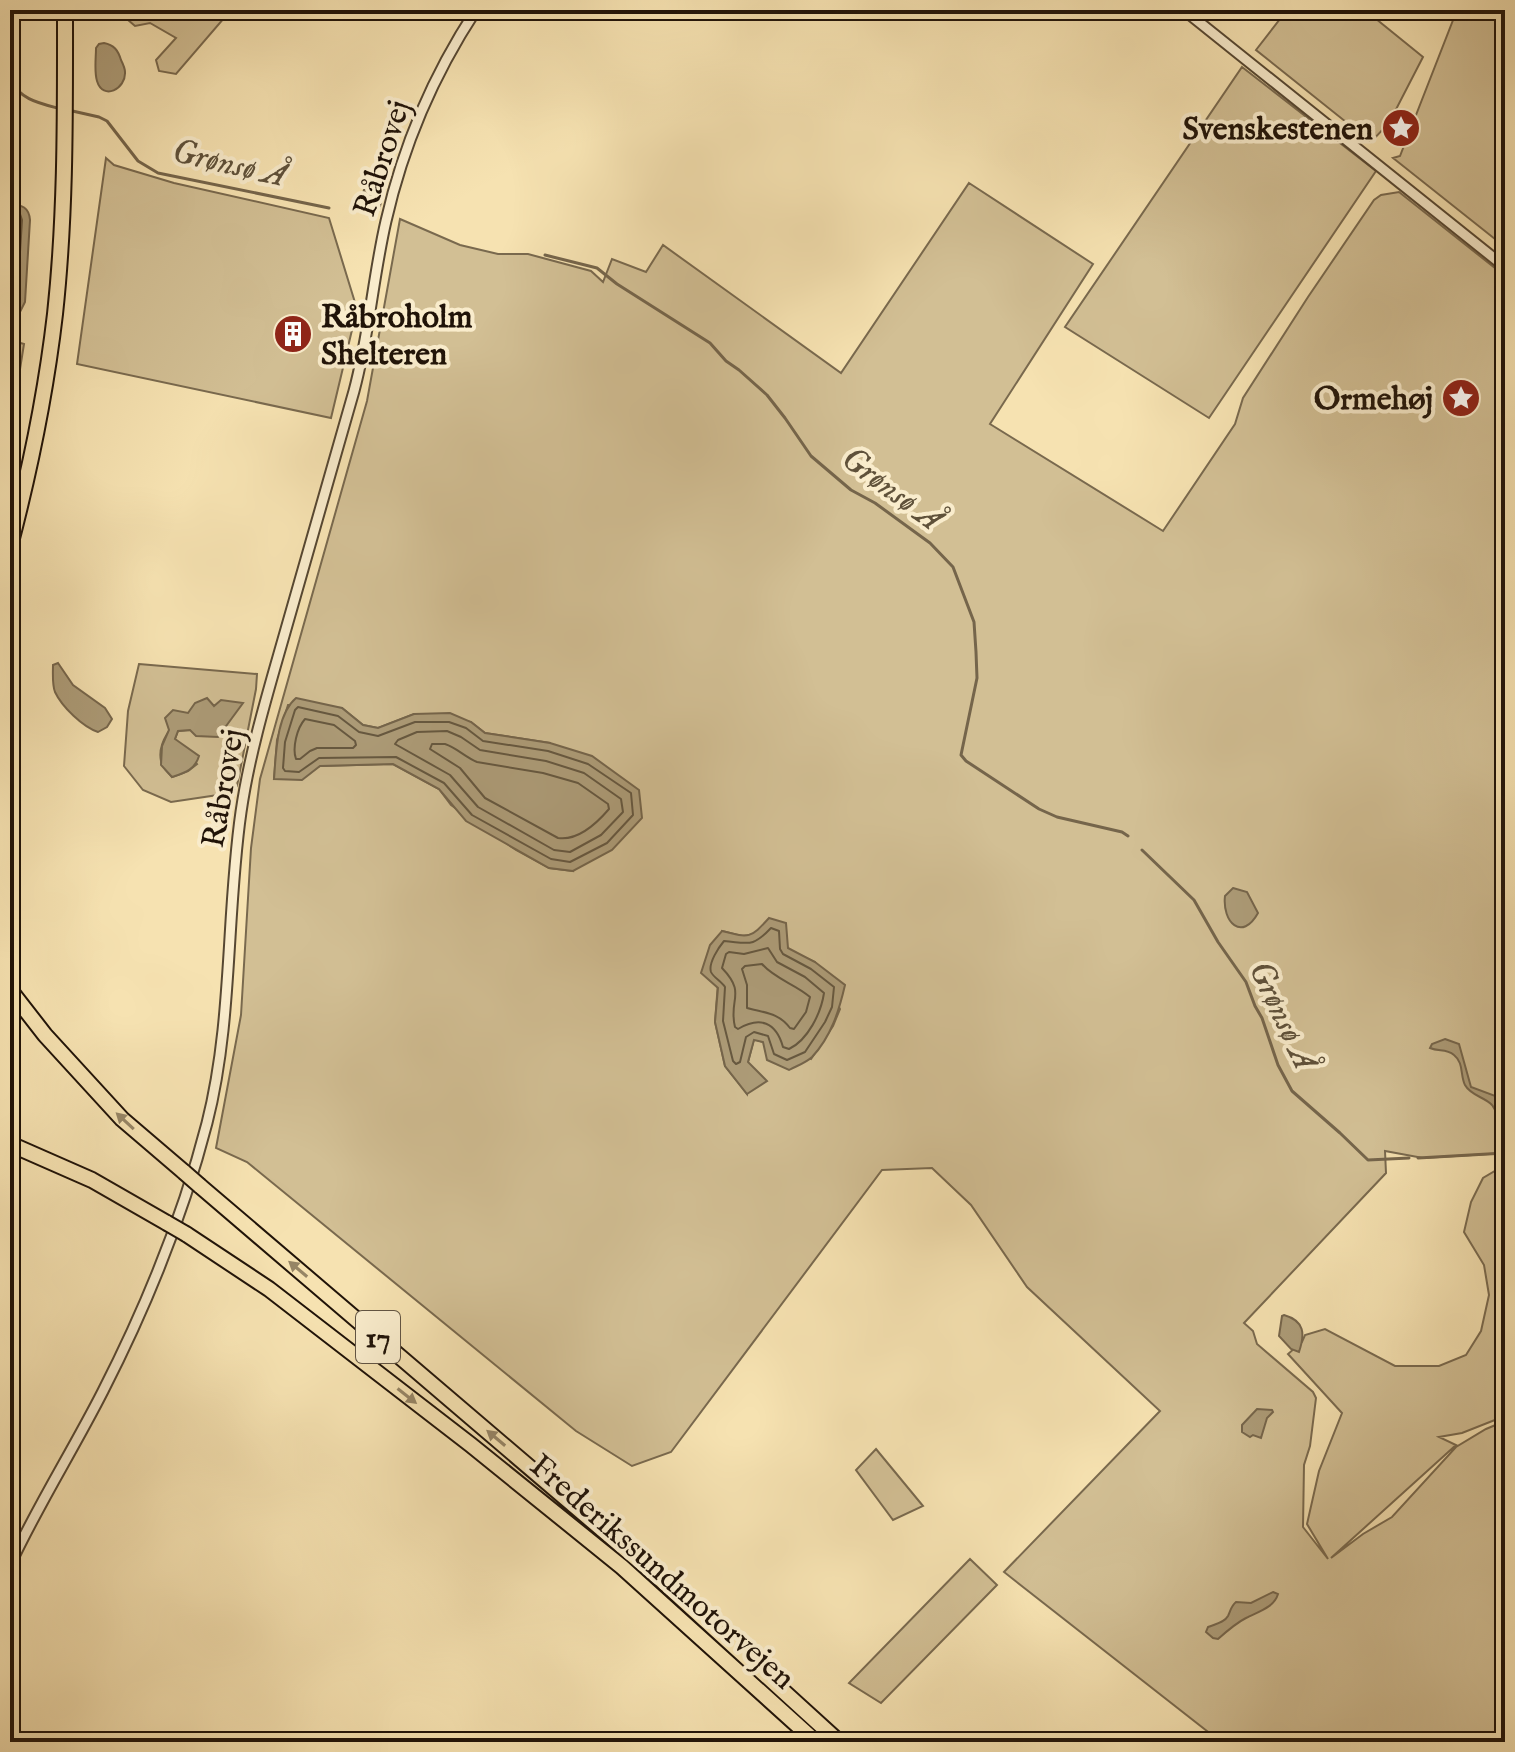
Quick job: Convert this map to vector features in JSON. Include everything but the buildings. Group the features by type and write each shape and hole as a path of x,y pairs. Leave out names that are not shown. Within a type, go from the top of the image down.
{"highway":[{"path":"10,546 35,437 54,315 65,121 65,10"},
{"name":"17","path":"10,990 45,1035 113,1109 659,1578 839,1742"},
{"name":"Frederikssundmotorvejen","path":"10,1144 92,1180 186,1234 269,1289 471,1445 622,1567 816,1742"}],"street":[{"name":"Råbrovej","path":"10,1565 130,1336 171,1240 195,1165 208,1120 221,1053 236,850 246,780 356,383 386,221 400,170 432,87 476,10"},
{"path":"1184,10 1505,267"}],"shaded area":[{"path":"134,10 231,10 176,74 159,71 156,60 176,38 150,23 135,26 127,19"},
{"path":"1287,10 1365,10 1423,57 1389,123 1371,142 1256,50"},
{"path":"1457,10 1505,10 1505,247 1393,158 1400,156"},
{"path":"1242,67 1376,171 1209,418 1065,327"},
{"path":"106,158 114,165 174,183 329,218 357,309 331,418 77,364"},
{"path":"969,183 1093,264 990,424 1163,531 1235,424 1243,398 1374,200 1381,195 1399,192 1505,276 1505,1153 1423,1158 1385,1151 1386,1173 1244,1323 1253,1331 1257,1344 1313,1392 1316,1398 1310,1446 1304,1465 1303,1527 1328,1559 1307,1524 1319,1471 1342,1413 1288,1354 1302,1342 1305,1335 1325,1329 1395,1366 1439,1366 1466,1355 1481,1331 1489,1295 1484,1265 1464,1232 1471,1202 1483,1178 1505,1165 1505,1416 1462,1433 1439,1437 1456,1445 1331,1558 1392,1517 1456,1447 1505,1421 1505,1742 1221,1742 1004,1572 1160,1411 1027,1287 971,1205 932,1168 882,1170 671,1452 632,1466 576,1431 247,1162 216,1148 241,1015 251,848 260,779 367,401 400,219 460,245 498,254 528,254 591,271 603,282 612,259 646,272 663,245 841,373","holes":["288,705 342,708 363,725 378,728 414,714 471,722 485,733 550,743 573,871 549,868 516,850 451,805 439,789 393,764 320,766 274,779 277,740","722,931 742,936 755,934 815,962 840,1009 833,1026 811,1059 754,1039 748,1062 747,1094 725,1066 715,1022"]},
{"path":"10,340 24,344 10,432"},
{"path":"139,664 257,674 237,786 231,793 171,802 143,790 124,766 128,711","holes":["214,706 190,730 178,731 175,739 197,764 172,777 164,768 160,754 168,733 177,721 189,713"]},
{"path":"876,1449 923,1506 893,1520 856,1470"},
{"path":"970,1559 997,1585 881,1703 849,1683"}],"water":[{"path":"104,43 117,51 125,70 122,83 109,91 100,87 96,73 96,48"},
{"path":"387,154 393,155 379,210 359,205 365,187"},
{"path":"10,204 24,208 30,220 25,302 20,312 10,315"},
{"path":"58,663 73,685 105,708 112,719 107,727 98,732 92,729 63,704 53,686 53,665"},
{"path":"207,698 214,706 221,700 243,703 218,737 196,736 190,730 178,731 175,739 199,756 192,768 172,777 161,765 162,746 169,730 165,718 173,710 188,713 195,703"},
{"path":"296,698 342,708 363,725 378,728 414,714 450,713 471,722 485,733 550,743 592,756 639,790 642,818 612,850 573,871 549,868 466,821 439,789 393,764 320,766 302,780 274,779 281,725 289,705"},
{"path":"1233,888 1247,892 1258,913 1246,926 1234,925 1227,914 1225,896"},
{"path":"769,918 786,923 788,948 815,962 845,985 829,1032 807,1061 789,1070 767,1060 763,1042 754,1040 748,1062 767,1081 747,1094 725,1066 715,1022 718,988 701,973 710,945 722,931 748,935"},
{"path":"1445,1039 1459,1044 1471,1087 1495,1096 1505,1090 1505,1119 1498,1116 1489,1102 1468,1089 1454,1055 1430,1048 1432,1044"},
{"path":"1284,1315 1296,1321 1302,1329 1299,1352 1291,1349 1279,1336"},
{"path":"1257,1409 1273,1412 1267,1418 1261,1438 1242,1432 1242,1425"},
{"path":"1273,1592 1278,1594 1269,1606 1239,1622 1218,1639 1206,1632 1208,1627 1226,1618 1236,1602 1251,1603"}],"waterway":[{"name":"Grønsø Å","path":"10,80 25,96 61,109"},
{"name":"Grønsø Å","path":"68,110 107,121 138,161 158,173 329,208"},
{"name":"Grønsø Å","path":"545,255 597,268 710,343 726,361 767,395 811,456 851,490 875,503 930,543 953,567 974,622 977,678 961,755 1039,809 1057,817 1128,836"},
{"name":"Grønsø Å","path":"1142,850 1194,900 1246,982 1278,1065 1292,1091 1368,1160 1409,1158"},
{"name":"Grønsø Å","path":"1418,1158 1505,1153"}],"place":[{"name":"Svenskestenen","path":"1401,128"},
{"name":"Råbroholm Shelteren","path":"293,334"},
{"name":"Ormehøj","path":"1461,398"}]}
